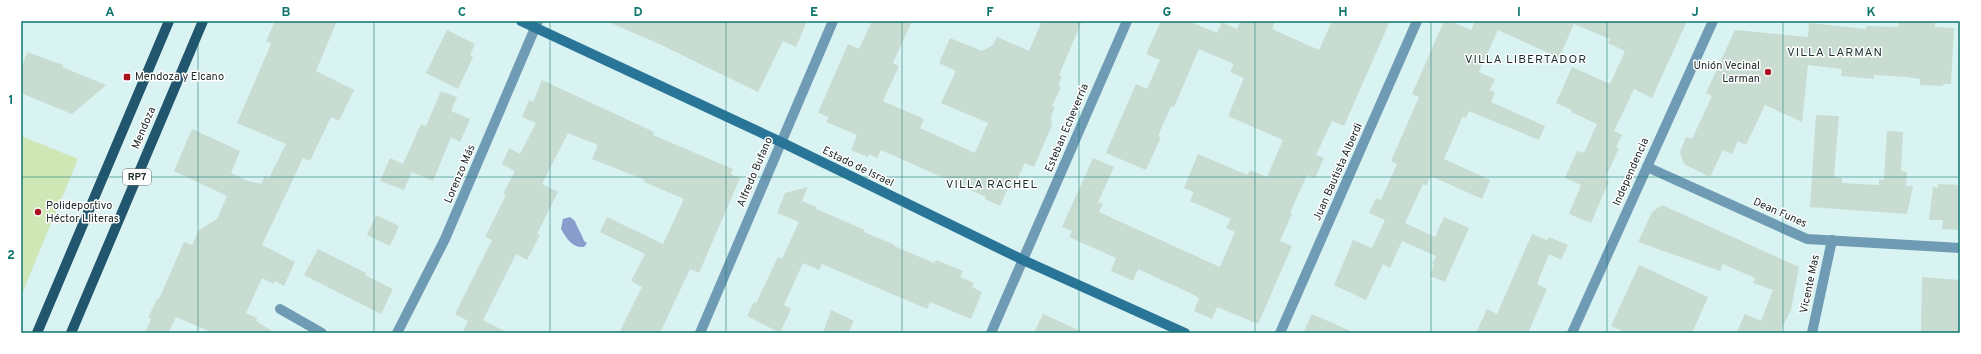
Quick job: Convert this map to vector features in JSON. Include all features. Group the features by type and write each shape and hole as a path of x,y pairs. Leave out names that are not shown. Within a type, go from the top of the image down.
{"main road":[{"name":"Mendoza","path":"37,333 169,21"},
{"name":"Mendoza","path":"71,333 203,21"}],"street":[{"name":"Estado de Israel","path":"521,21 537,24 1023,260 1185,333"},
{"name":"Alfredo Bufano","path":"700,333 833,21"},
{"name":"Esteban Echeverría","path":"991,333 1127,21"},
{"name":"Juan Bautista Alberdi","path":"1280,333 1417,21"},
{"name":"Independencia","path":"1572,333 1713,21"},
{"name":"Lorenzo Más","path":"397,333 445,239 537,24"},
{"name":"Dean Funes","path":"1647,167 1807,239 1960,248"},
{"name":"Vicente Mas","path":"1812,333 1832,240"},
{"path":"280,309 322,333"}],"green space":[{"name":"Polideportivo Héctor Lliteras","path":"21,136 78,159 23,291 21,291"}],"water":[{"path":"570,217 575,221 584,241 587,243 584,247 573,244 561,229 563,219"}],"building":[{"path":"275,21 337,21 316,71 354,90 339,121 331,117 310,161 303,158 262,245 295,262 284,286 275,281 274,284 262,278 246,313 257,318 256,321 275,333 213,333 176,317 168,333 145,333 151,319 148,318 157,299 159,299 184,242 192,245 199,230 217,219 227,196 174,171 192,129 240,151 231,173 248,181 261,184 265,176 269,178 286,144 237,123 271,44 266,41"},
{"path":"606,21 807,21 796,47 783,41 758,92 655,42"},
{"path":"872,21 912,21 893,63 899,66 883,101 924,119 920,128 975,153 988,123 941,103 956,71 939,63 950,38 982,51 993,45 997,37 1029,51 1042,21 1082,21 1059,75 1062,77 1058,85 1061,87 1052,106 1055,107 1051,117 1052,125 1034,167 1025,163 1012,190 1008,188 1000,206 985,199 986,197 881,150 877,158 869,154 868,157 851,150 857,135 826,122 829,117 818,113 848,44 859,49"},
{"path":"1161,21 1188,21 1217,33 1222,22 1237,29 1240,21 1275,21 1272,29 1319,50 1332,21 1390,21 1344,126 1332,121 1316,155 1324,158 1315,178 1307,175 1290,213 1292,214 1280,241 1292,246 1258,324 1217,307 1212,319 1194,311 1199,298 1138,269 1133,281 1111,271 1116,258 1069,237 1072,231 1062,227 1093,158 1114,167 1098,202 1103,204 1099,212 1220,267 1235,232 1226,228 1231,219 1190,201 1194,192 1184,188 1198,154 1247,175 1250,170 1267,177 1283,140 1228,116 1244,78 1230,72 1234,64 1199,49 1174,107 1171,106 1158,136 1161,137 1146,170 1106,153 1136,84 1147,89 1160,60 1146,54"},
{"path":"1444,21 1450,21 1471,30 1475,21 1687,21 1652,98 1634,89 1614,131 1622,135 1616,147 1619,148 1605,179 1609,181 1591,223 1569,214 1581,185 1565,178 1577,151 1584,153 1597,124 1556,103 1572,67 1610,84 1625,51 1608,43 1610,39 1574,24 1559,58 1498,30 1479,72 1495,79 1490,90 1495,92 1491,102 1545,126 1539,140 1469,111 1466,118 1463,116 1444,159 1490,180 1482,199 1431,176 1426,186 1423,184 1405,223 1435,237 1444,217 1469,228 1445,282 1430,276 1434,265 1432,264 1436,256 1402,241 1390,268 1383,264 1366,300 1334,285 1353,240 1372,248 1385,220 1369,213 1376,198 1381,200 1397,164 1391,161 1419,97 1412,94"},
{"path":"1899,21 1935,21 1935,27 1954,28 1951,84 1943,84 1943,86 1920,85 1920,79 1907,77 1874,75 1874,79 1841,76 1842,69 1808,65 1802,122 1765,105 1746,145 1738,141 1732,154 1723,150 1710,177 1684,164 1680,152 1686,137 1692,139 1712,96 1706,93 1735,30 1808,37 1809,23 1866,29 1866,26 1898,27"},
{"path":"447,30 475,44 470,55 473,57 458,89 426,73"},
{"path":"27,52 63,65 62,67 106,85 72,114 21,93 21,70"},
{"path":"542,80 654,132 653,135 733,169 731,174 740,178 699,273 690,269 660,333 619,333 642,287 631,281 645,254 600,232 607,217 663,244 684,199 644,182 645,180 592,159 598,145 568,133 542,184 558,192 537,234 540,235 527,260 516,254 483,320 508,333 462,333 468,321 455,314 492,240 485,237 506,195 503,194 515,171 502,164 509,148 520,154 536,123 522,117 529,100 533,102"},
{"path":"441,91 457,97 451,111 470,119 460,142 451,137 433,181 412,172 404,190 380,181 390,158 403,164 421,124 426,126"},
{"path":"1816,115 1839,116 1834,177 1842,178 1842,183 1879,185 1879,179 1884,180 1887,131 1903,132 1901,171 1907,172 1906,186 1913,186 1907,214 1810,207"},
{"path":"1938,184 1960,185 1960,230 1942,229 1943,220 1929,220 1933,187 1938,188"},
{"path":"808,187 802,201 817,207 816,209 865,230 864,232 934,263 936,260 963,271 960,277 974,283 972,287 982,292 971,319 930,302 927,309 822,264 819,270 803,263 784,305 791,309 780,333 747,316 754,302 756,303 778,257 782,259 799,222 777,213 785,193"},
{"path":"1662,205 1799,267 1791,310 1781,330 1787,333 1736,333 1745,314 1761,321 1773,290 1753,283 1755,278 1723,264 1720,271 1638,242 1652,212"},
{"path":"376,215 399,226 390,246 367,235"},
{"path":"1532,234 1547,240 1549,237 1568,245 1561,260 1549,254 1537,284 1547,289 1528,333 1476,333 1487,309 1497,314"},
{"path":"318,249 366,273 365,275 393,289 381,314 304,275"},
{"path":"1639,265 1708,297 1692,333 1627,333 1611,326"},
{"path":"1922,277 1960,280 1960,333 1921,333"},
{"path":"831,310 854,321 848,333 823,333"},
{"path":"1043,314 1085,333 1034,333"},
{"path":"1312,314 1355,333 1303,333"}],"place":[{"name":"Unión Vecinal Larman","path":"1768,72"},
{"name":"Mendoza y Elcano","path":"127,77"},
{"name":"Polideportivo Héctor Lliteras","path":"38,212"}],"district":[{"name":"VILLA LARMAN","path":"1835,53"},
{"name":"VILLA LIBERTADOR","path":"1526,60"},
{"name":"VILLA RACHEL","path":"992,185"}]}
